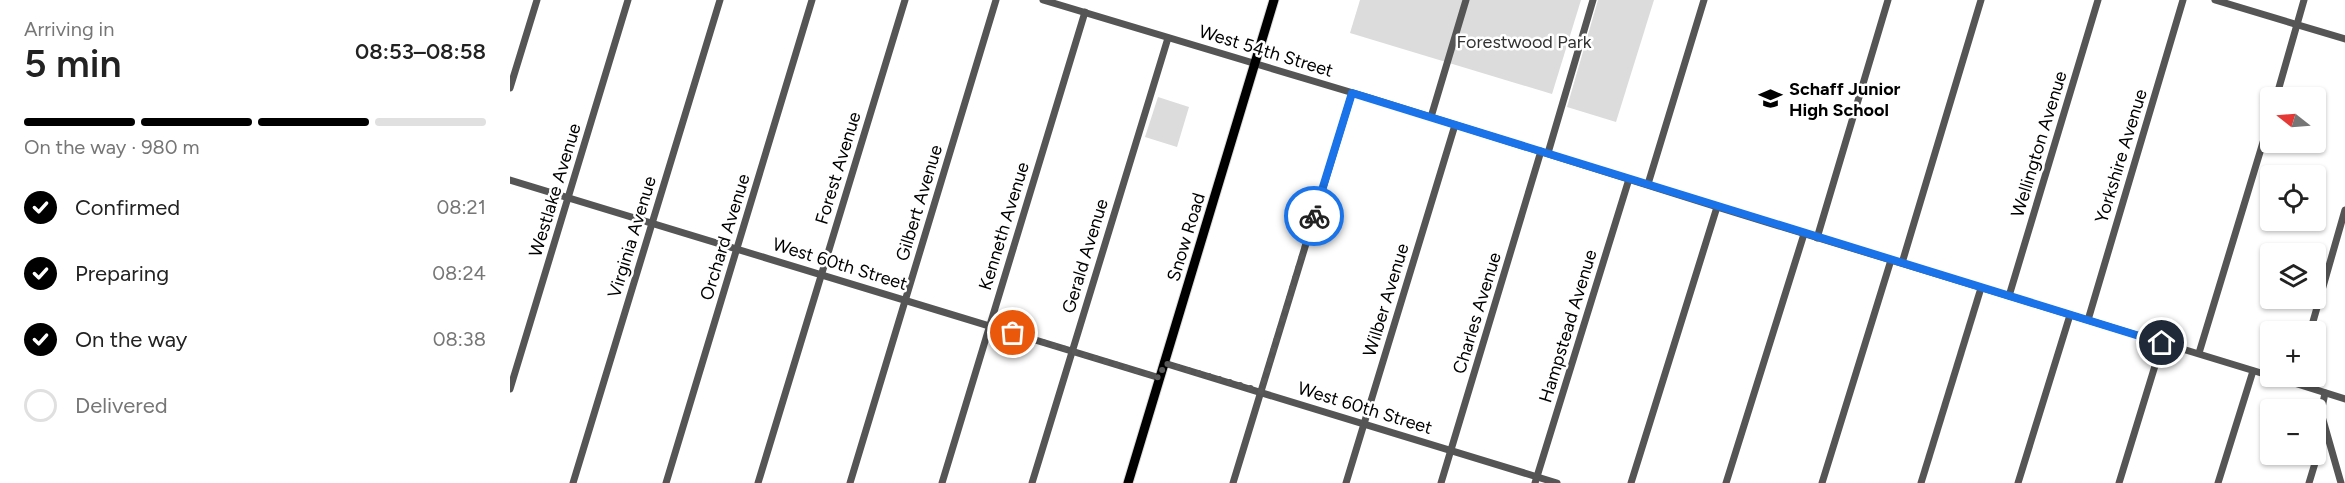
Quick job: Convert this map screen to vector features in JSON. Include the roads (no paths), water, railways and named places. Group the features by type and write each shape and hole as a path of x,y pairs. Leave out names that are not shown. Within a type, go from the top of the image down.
{"main road":[{"name":"Snow Road","path":"1128,483 1275,0"}],"street":[{"path":"510,88 537,0"},
{"name":"Westlake Avenue","path":"510,389 628,0"},
{"name":"Virginia Avenue","path":"573,483 720,0"},
{"name":"Orchard Avenue","path":"666,483 812,0"},
{"name":"Forest Avenue","path":"758,483 905,0"},
{"name":"Gilbert Avenue","path":"850,483 996,0"},
{"name":"West 54th Street","path":"1044,0 2260,373"},
{"path":"1431,117 1466,0"},
{"name":"Charles Avenue","path":"1441,483 1593,0"},
{"path":"1648,184 1704,0"},
{"path":"1817,238 1888,0"},
{"path":"1902,263 1981,0"},
{"name":"Wellington Avenue","path":"2009,296 2098,0"},
{"name":"Yorkshire Avenue","path":"2088,320 2183,0"},
{"path":"2215,0 2345,39"},
{"path":"2279,87 2304,0"},
{"name":"Kenneth Avenue","path":"942,483 1085,12"},
{"name":"Gerald Avenue","path":"1032,483 1168,38"},
{"path":"1233,483 1352,93"},
{"name":"Wilber Avenue","path":"1346,483 1455,125"},
{"path":"2199,354 2260,151"},
{"name":"Hampstead Avenue","path":"1536,480 1629,179"},
{"name":"West 60th Street","path":"510,180 1160,378"},
{"path":"1630,483 1717,207"},
{"path":"2313,321 2345,210"},
{"path":"1726,483 1804,234"},
{"path":"1822,483 1892,260"},
{"path":"1921,483 1981,288"},
{"path":"2018,483 2070,315"},
{"path":"2119,483 2162,343"},
{"name":"West 60th Street","path":"1164,363 1451,450 1536,480 1557,483"},
{"path":"2218,483 2253,371"},
{"name":"West 54th Street","path":"2311,387 2345,399"},
{"path":"2324,399 2325,393"},
{"path":"2326,433 2341,483"},
{"path":"2309,483 2314,465"}],"place":[{"name":"Schaff Junior High School","path":"1771,99"}],"park label":[{"name":"Forestwood Park","path":"1524,42"}]}
